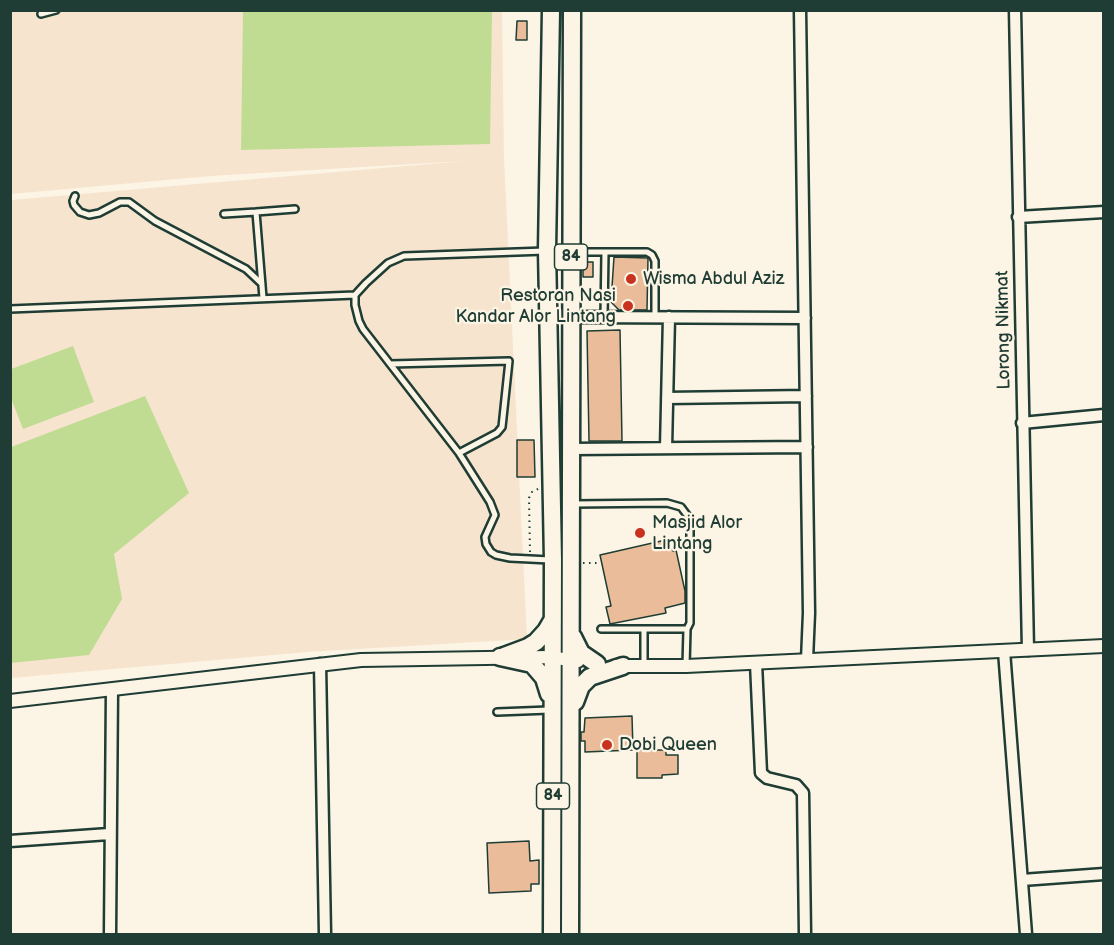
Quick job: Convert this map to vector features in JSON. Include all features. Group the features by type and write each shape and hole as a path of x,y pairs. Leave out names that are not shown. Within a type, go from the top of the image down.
{"main road":[{"name":"84","path":"551,10 547,250 553,560 552,934"},
{"name":"84","path":"570,934 572,10"},
{"path":"500,657 520,651 536,642 553,619"},
{"path":"572,633 581,653 597,664"},
{"path":"500,657 528,662 539,670 544,678 553,708"},
{"path":"572,716 576,695 583,683 594,675 623,666"}],"street":[{"path":"800,10 807,447 807,660"},
{"name":"Lorong Nikmat","path":"1015,10 1028,650"},
{"path":"1018,217 1104,212"},
{"path":"570,317 805,318"},
{"path":"666,448 669,317"},
{"path":"668,398 806,396"},
{"path":"1022,423 1104,415"},
{"path":"571,449 807,447"},
{"path":"10,701 361,660 500,657 553,658 623,666 686,666 1104,646"},
{"path":"1004,651 1026,934"},
{"path":"756,663 761,773 767,778 796,785 803,793 806,934"},
{"path":"320,664 325,934"},
{"path":"110,934 112,689"},
{"path":"10,841 110,834"},
{"path":"1022,880 1104,874"}],"lane":[{"path":"41,14 56,10"},
{"path":"75,196 74,206 80,212 89,215 99,213 120,202 129,202 155,221 246,269 262,284"},
{"path":"224,214 295,209"},
{"path":"256,212 263,298"},
{"path":"547,250 404,256 388,263 356,295 355,305 359,321 459,453 494,509 493,520 485,537 491,552 496,555 530,560 553,560"},
{"path":"571,252 647,252 652,255 655,261 655,317"},
{"path":"604,317 605,252"},
{"path":"10,309 356,295"},
{"path":"390,364 509,361 502,427 497,433 459,453"},
{"path":"571,504 667,503 676,504 685,511 690,519 691,531 690,622 687,629 686,666"},
{"path":"601,629 687,629"},
{"path":"644,629 644,666"},
{"path":"497,712 553,708"}],"path":[{"path":"530,560 529,498 538,488 551,488"}],"shaded area":[{"path":"11,11 502,11 504,158 527,639 308,652 11,678 11,200 464,161 211,176 11,194"}],"green space":[{"path":"243,11 492,11 490,144 241,150"},
{"path":"73,346 94,402 23,429 11,398 11,369"},
{"path":"145,396 189,493 114,554 122,599 89,655 11,663 11,447"}],"building":[{"path":"517,21 527,21 527,40 516,40"},
{"name":"Wisma Abdul Aziz","path":"614,257 648,258 647,310 619,310 611,302"},
{"path":"583,262 593,262 593,277 583,277"},
{"path":"620,330 622,441 589,441 587,331"},
{"path":"517,440 534,440 535,477 517,477"},
{"path":"670,539 673,551 676,550 685,591 685,603 665,608 666,613 610,624 606,607 611,606 600,555"},
{"path":"632,716 633,750 585,752 585,741 581,741 581,732 584,732 585,718"},
{"path":"637,750 666,750 666,755 678,755 678,774 662,775 662,778 637,778"},
{"path":"529,841 530,861 539,860 539,884 531,884 531,891 489,893 487,843"}],"place":[{"name":"Wisma Abdul Aziz","path":"631,279"},
{"name":"Restoran Nasi Kandar Alor Lintang","path":"628,306"},
{"name":"Masjid Alor Lintang","path":"640,533"},
{"name":"Dobi Queen","path":"607,745"}]}
